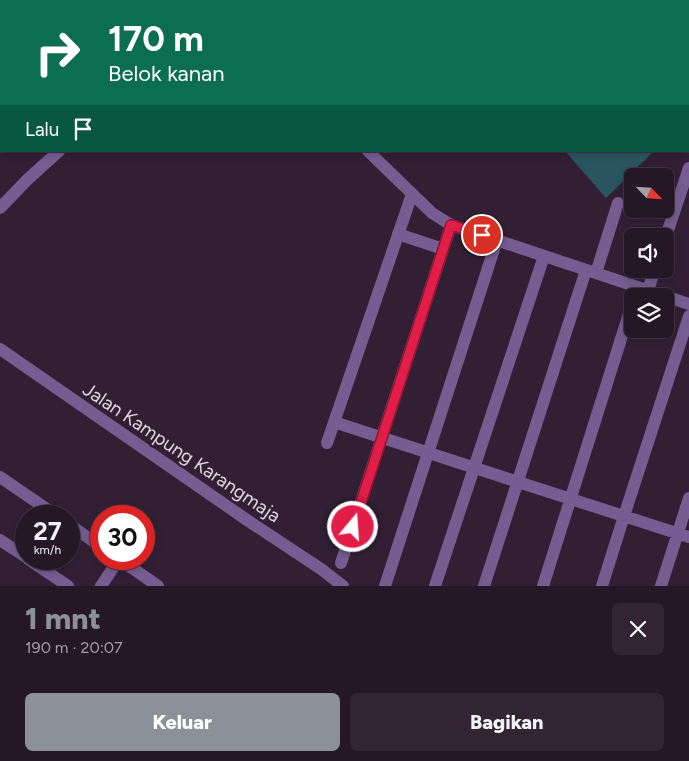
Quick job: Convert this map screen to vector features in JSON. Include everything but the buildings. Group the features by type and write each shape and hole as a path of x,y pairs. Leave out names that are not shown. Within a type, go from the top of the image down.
{"street":[{"path":"0,208 57,152"},
{"path":"369,152 432,213 451,225 591,271 633,288"},
{"path":"669,228 689,168"},
{"path":"327,443 412,194"},
{"path":"484,586 591,271 618,203"},
{"path":"341,563 451,225"},
{"path":"398,234 443,249"},
{"path":"385,586 497,240"},
{"path":"434,586 544,256"},
{"path":"674,300 689,304"},
{"path":"602,586 689,316"},
{"path":"543,586 624,330"},
{"name":"Jalan Kampung Karangmaja","path":"0,349 343,586"},
{"path":"334,422 683,535"},
{"path":"0,477 41,505"},
{"path":"661,586 683,535 689,498"},
{"path":"0,540 15,550"},
{"path":"45,570 68,586"},
{"path":"101,586 112,570"},
{"path":"135,570 158,586"}],"shaded area":[{"path":"566,152 653,152 637,168 624,168 624,180 606,198"}],"route":[{"path":"353,527 451,225 482,235"}]}
